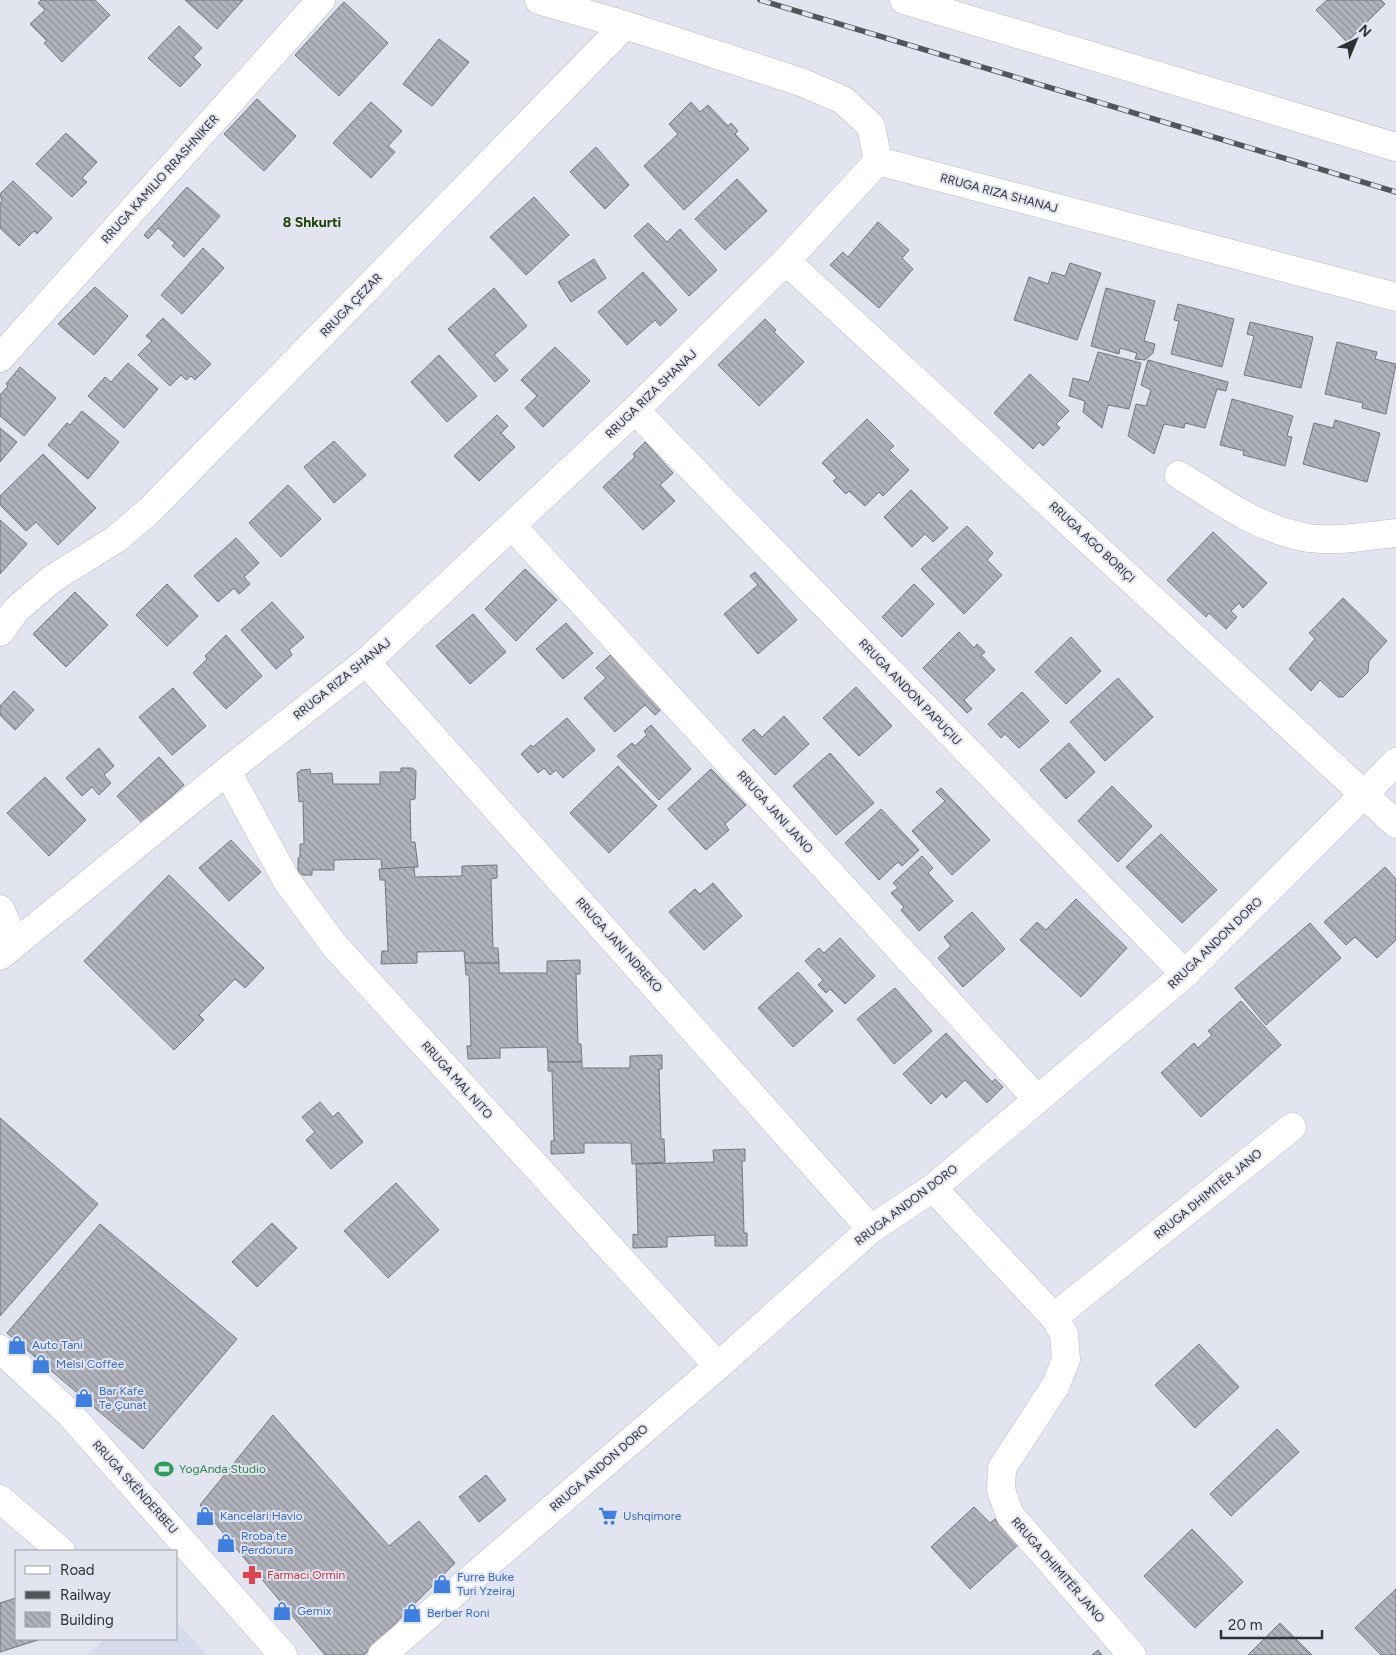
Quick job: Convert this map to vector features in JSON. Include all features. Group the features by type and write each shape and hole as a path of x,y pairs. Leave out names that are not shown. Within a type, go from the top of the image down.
{"street":[{"name":"RRUGA KAMILIO RRASHNIKER","path":"0,358 321,0"},
{"path":"539,0 625,25 801,82 843,100 871,126 878,161"},
{"path":"904,0 1396,146"},
{"name":"RRUGA ÇEZAR","path":"0,632 16,610 52,579 116,539 149,511 625,25"},
{"name":"RRUGA RIZA SHANAJ","path":"8,949 227,771 366,662 635,410 786,261 878,161 1396,297"},
{"name":"RRUGA AGO BORIÇI","path":"786,261 1365,793 1396,824"},
{"name":"RRUGA ANDON PAPUÇIU","path":"635,410 1186,974"},
{"path":"1179,475 1234,510 1282,531 1309,538 1357,537 1396,533"},
{"name":"RRUGA JANI JANO","path":"512,526 1037,1099"},
{"name":"RRUGA JANI NDREKO","path":"366,662 871,1229"},
{"name":"RRUGA ANDON DORO","path":"382,1655 718,1366 871,1229 933,1188 1186,974 1396,762"},
{"name":"RRUGA MAL NITO","path":"227,771 287,881 334,945 718,1366"},
{"path":"0,909 8,949"},
{"name":"RRUGA DHIMITËR JANO","path":"1054,1316 1292,1128"},
{"name":"RRUGA DHIMITËR JANO","path":"933,1188 1054,1316 1064,1334 1066,1359 1056,1385 1002,1468 1001,1490 1010,1514 1132,1655"},
{"name":"RRUGA SKËNDERBEU","path":"0,1348 69,1413 181,1548 283,1655"},
{"path":"0,1499 60,1550"}],"shaded area":[{"path":"178,1623 207,1655 87,1655 104,1640 178,1640"}],"building":[{"path":"41,0 95,0 110,15 62,62 44,43 47,41 30,24 45,10 38,3"},
{"path":"185,0 243,0 217,29"},
{"path":"1327,0 1381,0 1385,4 1347,42 1316,10"},
{"path":"344,2 388,43 339,96 295,55"},
{"path":"179,26 202,48 193,57 201,65 180,87 148,58"},
{"path":"439,39 469,62 432,106 403,84"},
{"path":"257,99 296,136 264,171 224,134"},
{"path":"371,102 402,131 388,146 395,152 371,178 333,143"},
{"path":"691,102 700,112 708,105 728,126 731,123 738,131 735,134 749,149 684,210 644,166 678,134 669,124"},
{"path":"66,133 97,162 82,178 87,182 72,197 36,164"},
{"path":"596,147 629,185 605,209 570,172"},
{"path":"737,179 767,211 725,250 695,219"},
{"path":"13,181 52,218 37,234 34,231 19,246 0,228 0,203 2,201 0,194"},
{"path":"187,187 220,216 184,257 172,246 175,243 158,228 148,239 144,235"},
{"path":"534,197 569,235 526,275 490,237"},
{"path":"878,222 909,250 902,258 913,269 879,308 830,265 843,252 848,257"},
{"path":"648,223 667,242 680,229 717,270 689,296 634,236"},
{"path":"203,248 224,268 182,314 161,295"},
{"path":"594,259 606,278 571,302 558,282"},
{"path":"1070,263 1101,273 1077,340 1014,320 1029,277 1048,284 1052,272 1065,276"},
{"path":"643,272 677,310 660,326 655,320 627,345 598,312"},
{"path":"95,287 128,316 94,355 58,324"},
{"path":"494,288 527,326 494,355 508,370 495,382 448,329"},
{"path":"1106,288 1155,301 1144,341 1155,344 1153,353 1145,360 1135,359 1137,353 1120,348 1119,354 1091,346"},
{"path":"1178,304 1234,319 1222,367 1171,354 1179,321 1174,320"},
{"path":"163,318 211,364 195,380 191,376 186,380 181,375 170,386 138,355 152,341 146,336"},
{"path":"765,319 776,330 774,332 804,362 759,406 718,365"},
{"path":"1250,322 1313,337 1301,388 1244,375 1254,336 1247,334"},
{"path":"1337,342 1377,352 1375,359 1396,364 1386,414 1362,408 1363,403 1325,394"},
{"path":"555,347 590,381 543,427 525,408 537,396 521,380"},
{"path":"1098,352 1141,363 1129,409 1108,405 1102,428 1083,412 1085,401 1069,396 1073,378 1089,382"},
{"path":"439,355 477,396 447,422 411,382"},
{"path":"1148,360 1228,382 1226,391 1217,389 1205,428 1185,423 1184,428 1164,424 1154,454 1128,436 1136,404 1146,406 1151,390 1141,385"},
{"path":"128,363 158,389 124,428 88,396 105,377 111,382"},
{"path":"20,367 56,398 24,436 0,416 0,395 8,386 6,384"},
{"path":"1030,374 1069,411 1056,424 1060,428 1043,446 1039,442 1033,449 994,413"},
{"path":"1232,399 1293,416 1287,436 1292,437 1285,466 1243,455 1244,451 1220,445"},
{"path":"82,411 119,442 88,479 48,445 67,423 70,425"},
{"path":"497,415 508,426 501,433 515,447 479,481 454,456"},
{"path":"867,419 894,446 889,450 909,470 883,496 879,492 865,506 849,491 846,494 833,481 837,478 822,463"},
{"path":"1335,420 1380,433 1367,482 1303,464 1314,423 1333,428"},
{"path":"0,428 17,442 0,462"},
{"path":"334,441 366,475 334,503 304,467"},
{"path":"645,442 673,473 660,485 675,501 643,530 603,487 635,457 633,454"},
{"path":"43,454 96,508 58,545 36,522 26,531 0,505 0,496"},
{"path":"288,485 321,519 281,557 249,523"},
{"path":"911,490 948,528 933,542 925,534 912,547 884,517"},
{"path":"0,520 27,544 0,574"},
{"path":"967,526 993,553 987,560 1002,575 964,614 921,569"},
{"path":"1213,532 1267,583 1243,608 1239,603 1231,611 1237,617 1226,629 1209,613 1206,617 1167,580"},
{"path":"236,538 259,563 244,577 250,584 239,594 234,588 218,602 194,576"},
{"path":"525,569 557,600 516,641 485,609"},
{"path":"755,572 797,620 758,654 724,614 758,585 750,576"},
{"path":"167,584 198,616 167,646 136,615"},
{"path":"914,584 934,604 902,637 882,617"},
{"path":"75,592 108,625 66,667 33,634"},
{"path":"1343,598 1387,641 1369,661 1368,672 1343,697 1338,697 1320,680 1311,691 1289,669 1315,639 1309,633"},
{"path":"272,602 304,637 289,650 292,655 276,669 241,630"},
{"path":"473,614 506,652 470,684 436,646"},
{"path":"566,623 593,653 563,679 536,649"},
{"path":"959,632 974,648 977,644 985,652 981,655 995,670 964,700 972,709 967,713 923,668"},
{"path":"226,635 262,676 226,709 193,673 207,659 205,656"},
{"path":"1071,637 1101,671 1066,704 1035,672"},
{"path":"618,648 668,703 655,715 645,705 615,732 584,698 606,678 596,668"},
{"path":"1118,678 1153,717 1105,761 1070,722"},
{"path":"856,687 892,726 859,756 823,718"},
{"path":"173,688 206,726 172,755 139,717"},
{"path":"14,691 34,710 15,730 0,715 0,706"},
{"path":"1022,692 1049,721 1019,748 1005,734 1001,738 988,724"},
{"path":"784,716 809,744 775,775 742,740 754,729 762,737"},
{"path":"567,718 595,750 563,778 556,770 550,775 544,768 538,773 521,754 531,745 533,747"},
{"path":"651,725 691,769 659,800 617,756 632,743 635,746 647,735 644,731"},
{"path":"1069,743 1095,772 1066,799 1040,770"},
{"path":"99,748 114,766 104,775 111,783 99,795 92,787 82,796 66,778"},
{"path":"830,753 874,803 836,835 793,786"},
{"path":"159,757 184,785 142,823 117,796"},
{"path":"618,766 657,806 609,853 570,813"},
{"path":"401,768 412,768 416,771 415,799 410,800 411,842 415,842 418,867 382,869 381,859 334,860 334,870 312,870 312,875 302,875 298,871 298,858 300,857 300,844 304,844 303,801 299,802 297,773 301,770 310,769 311,774 332,773 333,784 380,784 380,772 401,772"},
{"path":"711,769 746,805 725,824 729,830 706,850 668,809"},
{"path":"45,777 86,820 49,856 7,813"},
{"path":"1112,786 1152,826 1118,862 1078,821"},
{"path":"941,788 990,840 952,875 912,831 945,801 936,792"},
{"path":"881,809 919,850 902,866 898,862 879,880 845,843"},
{"path":"1161,834 1217,890 1182,923 1126,867"},
{"path":"231,840 261,872 229,901 199,868"},
{"path":"922,856 933,868 928,873 953,901 919,931 901,910 904,907 891,893 898,888 893,883"},
{"path":"497,865 497,878 491,879 493,948 498,948 499,963 465,963 464,951 417,952 417,963 381,964 382,951 388,951 385,880 380,880 379,869 414,867 415,877 462,876 462,866"},
{"path":"1385,867 1396,879 1396,940 1377,958 1355,937 1346,945 1324,922"},
{"path":"169,875 264,968 245,988 235,979 199,1015 204,1020 174,1050 84,961"},
{"path":"713,883 742,916 704,950 669,912 695,889 700,894"},
{"path":"1076,899 1127,948 1081,997 1020,940 1037,922 1046,930"},
{"path":"972,912 1005,949 963,987 938,958 951,946 944,937"},
{"path":"1310,923 1341,958 1266,1025 1235,988"},
{"path":"840,938 875,976 845,1004 830,989 826,993 818,985 823,980 805,961 819,948 824,953"},
{"path":"580,960 580,974 576,974 578,1044 581,1044 582,1062 548,1062 547,1047 500,1048 500,1058 468,1059 467,1046 471,1046 469,975 466,975 465,963 499,963 499,973 547,973 547,961"},
{"path":"798,972 833,1011 793,1047 758,1008"},
{"path":"895,988 932,1031 894,1064 857,1019"},
{"path":"1241,1001 1281,1045 1201,1117 1161,1073 1194,1043 1198,1048 1212,1035 1208,1031"},
{"path":"946,1033 992,1082 995,1079 1003,1087 987,1103 965,1080 946,1098 942,1093 931,1104 903,1074"},
{"path":"662,1055 662,1069 659,1069 661,1139 664,1139 665,1162 632,1164 631,1143 584,1143 584,1153 551,1154 551,1141 554,1141 552,1071 548,1071 548,1062 582,1062 582,1068 630,1068 630,1056"},
{"path":"320,1102 333,1117 338,1112 363,1142 331,1169 306,1140 315,1132 302,1117"},
{"path":"0,1118 98,1204 0,1316"},
{"path":"745,1149 745,1161 742,1161 744,1233 747,1233 747,1246 715,1246 715,1235 667,1237 667,1247 633,1248 633,1234 638,1235 636,1164 714,1162 713,1150"},
{"path":"396,1183 439,1230 388,1278 344,1231"},
{"path":"272,1223 297,1248 257,1287 232,1262"},
{"path":"100,1224 237,1339 143,1449 7,1333"},
{"path":"1199,1344 1239,1387 1195,1428 1155,1385"},
{"path":"273,1415 389,1546 419,1521 455,1563 364,1655 325,1655 200,1505"},
{"path":"1277,1429 1299,1452 1231,1516 1210,1494"},
{"path":"486,1475 506,1500 479,1522 459,1497"},
{"path":"974,1507 990,1523 995,1519 1018,1545 970,1589 931,1547"},
{"path":"1192,1529 1243,1582 1195,1628 1144,1576"},
{"path":"1396,1589 1396,1655 1381,1655 1355,1628"},
{"path":"15,1598 15,1640 38,1640 0,1652 0,1603"},
{"path":"1280,1623 1312,1655 1248,1655"},
{"path":"1098,1650 1102,1655 1092,1655"}],"railway":[{"path":"760,0 1396,192"}],"place":[{"name":"Auto Tani","path":"17,1345"},
{"name":"Melsi Coffee","path":"41,1364"},
{"name":"Bar Kafe Te Çunat","path":"84,1398"},
{"name":"YogAnda Studio","path":"164,1469"},
{"name":"Kancelari Havio","path":"205,1516"},
{"name":"Ushqimore","path":"608,1516"},
{"name":"Rroba te Perdorura","path":"226,1543"},
{"name":"Farmaci Ormin","path":"252,1575"},
{"name":"Furre Buke Turi Yzeiraj","path":"442,1584"},
{"name":"Gemix","path":"282,1611"},
{"name":"Berber Roni","path":"412,1613"}],"district":[{"name":"8 Shkurti","path":"312,222"}]}
